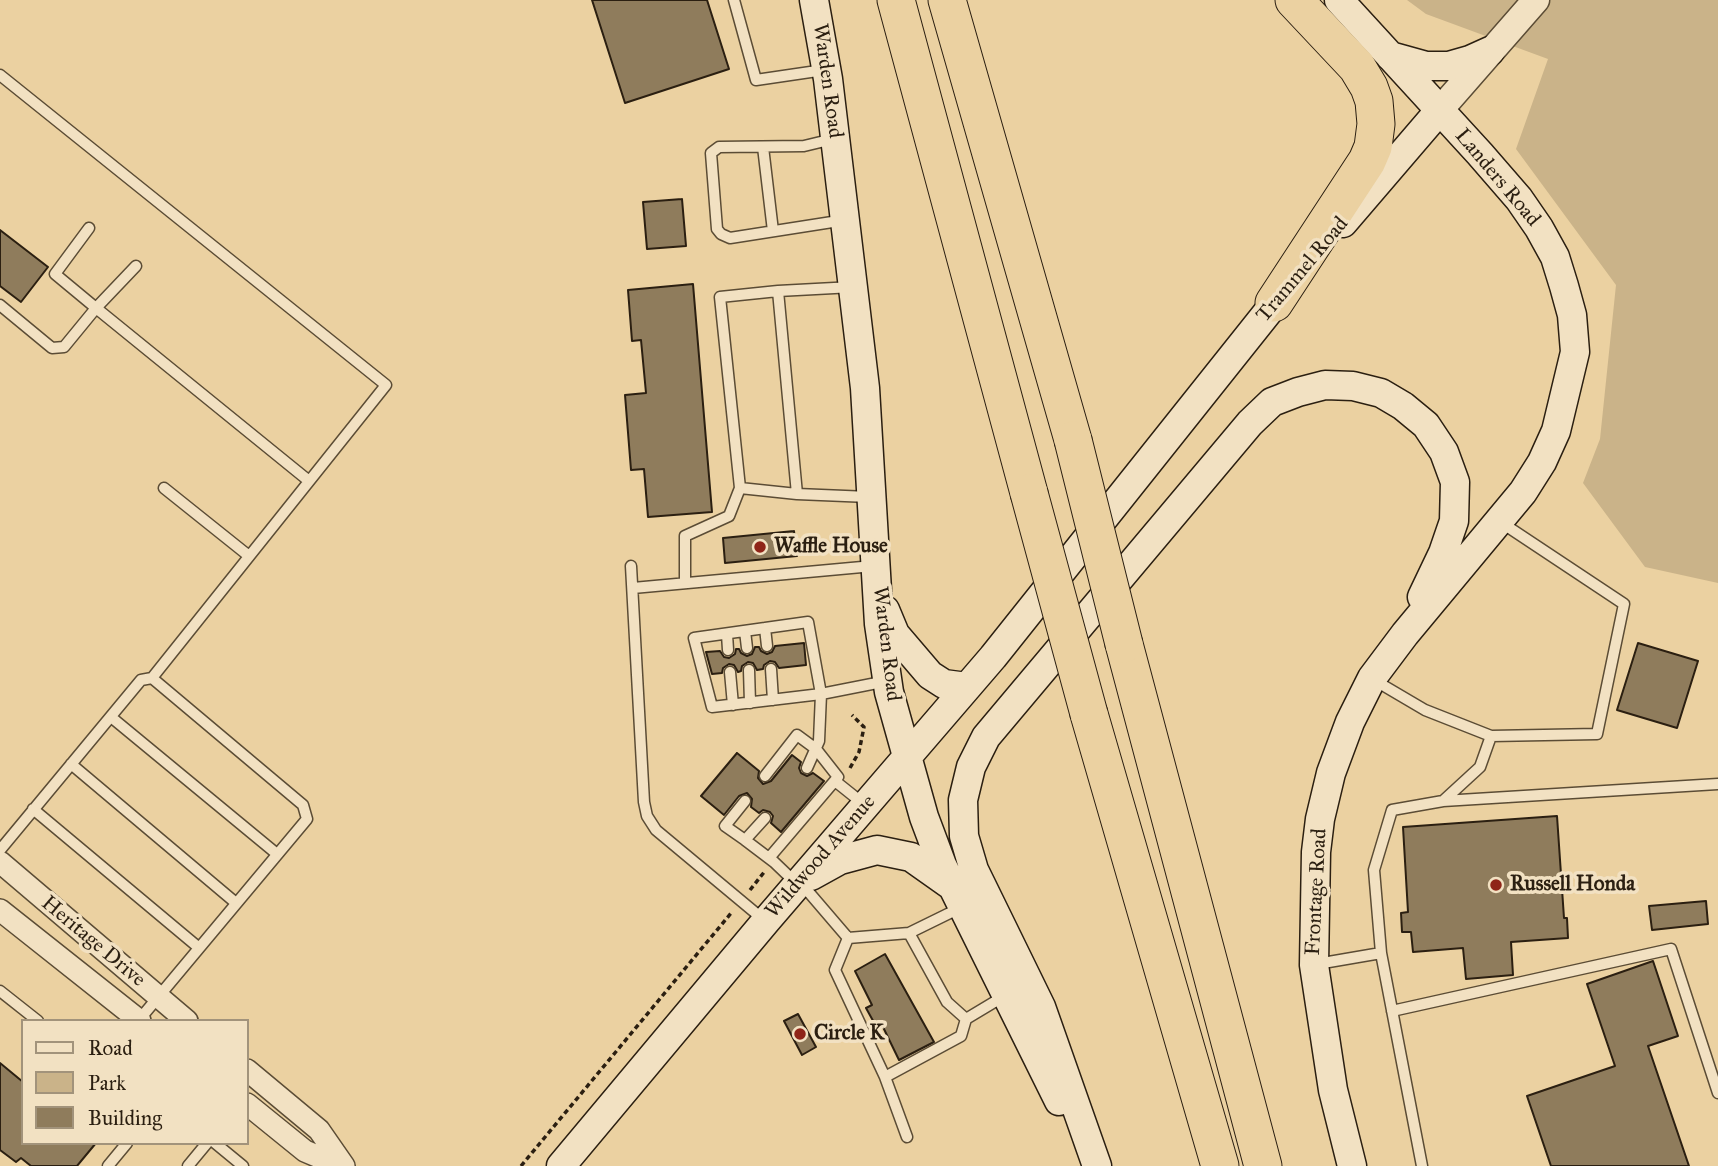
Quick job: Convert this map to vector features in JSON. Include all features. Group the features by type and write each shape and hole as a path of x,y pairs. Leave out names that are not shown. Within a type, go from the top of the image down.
{"highway":[{"path":"897,0 1089,714 1220,1166"},
{"path":"947,0 1073,440 1124,644 1263,1166"},
{"path":"974,0 990,146"},
{"path":"1274,303 1367,162 1377,124 1369,87 1357,67 1294,0"}],"main road":[{"name":"Warden Road","path":"814,0 827,69 865,388 878,595 887,681 924,817 957,896 1094,1166"},
{"name":"Landers Road","path":"1339,0 1519,199 1555,257 1572,315 1575,352 1556,431 1542,462 1523,492 1405,634"},
{"path":"1390,56 1426,66 1449,66 1470,61 1490,51"},
{"name":"Trammel Road","path":"1080,547 1274,303 1439,111"},
{"path":"1094,1166 1041,1007 974,870 964,836 963,800 971,767 986,737 1250,423 1272,402 1325,385 1353,386 1381,393 1403,406 1426,425 1444,452 1455,482 1454,521 1443,553 1405,634"},
{"name":"Wildwood Avenue","path":"562,1166 766,921 967,687 1080,547"},
{"path":"878,595 895,634 930,675 944,684 967,687"},
{"name":"Frontage Road","path":"1352,1166 1333,1090 1314,965 1314,897 1320,819 1331,773 1350,722 1372,678 1405,634"},
{"path":"799,883 841,860 877,850 911,857 957,896"}],"street":[{"name":"Trammel Road","path":"1439,111 1536,0"},
{"name":"Heritage Drive","path":"0,862 185,1019"},
{"name":"Heritage Drive","path":"0,910 138,1019"},
{"path":"248,1071 319,1130 342,1166"},
{"path":"248,1105 305,1151 342,1166"}],"lane":[{"path":"734,0 756,80 827,69"},
{"path":"0,75 386,385 152,678 141,680 0,850"},
{"path":"835,138 804,146 719,147 711,153 717,229 720,234 730,238 845,220"},
{"path":"764,147 773,231"},
{"path":"89,228 55,274 309,481"},
{"path":"0,305 52,348 64,347 96,308 136,267"},
{"path":"685,583 685,536 729,516 740,488 720,298 778,290 853,287"},
{"path":"778,290 797,494"},
{"path":"164,488 249,556"},
{"path":"740,488 797,494 872,497"},
{"path":"1372,678 1425,710 1491,736 1597,734 1624,604 1499,521"},
{"path":"633,588 876,565"},
{"path":"631,566 643,802 647,816 656,830 766,921"},
{"path":"807,768 819,741 821,694 807,622 694,638 712,708 821,694 887,681"},
{"path":"765,628 767,646"},
{"path":"745,631 747,648"},
{"path":"726,634 728,650"},
{"path":"771,668 773,700"},
{"path":"749,670 750,703"},
{"path":"730,672 733,705"},
{"path":"140,1019 307,819 303,805 152,678"},
{"path":"111,717 277,854"},
{"path":"765,776 797,735 816,749 838,777 837,782 771,860"},
{"path":"1443,801 1480,767 1491,736"},
{"path":"71,764 236,903"},
{"path":"837,782 865,806"},
{"path":"1422,1166 1381,953 1374,870 1392,810 1443,801 1718,784"},
{"path":"745,801 725,826 799,883 848,938"},
{"path":"33,809 198,947"},
{"path":"745,840 765,818"},
{"path":"848,938 909,933 957,896"},
{"path":"909,933 947,1002 966,1019"},
{"path":"848,938 835,970 885,1077 907,1137"},
{"path":"1392,1011 1671,948 1718,1093"},
{"path":"1314,965 1381,953"},
{"path":"0,991 35,1019"},
{"path":"885,1077 961,1036 966,1019 1006,995"},
{"path":"108,1166 125,1145"},
{"path":"188,1166 205,1145"},
{"path":"217,1145 243,1166"}],"path":[{"path":"837,782 859,752 864,727 852,715"},
{"path":"521,1166 741,901 771,860"}],"green space":[{"path":"1407,0 1718,0 1718,583 1645,567 1583,483 1600,439 1616,285 1516,149 1548,59 1426,14"}],"building":[{"path":"592,0 707,0 729,69 625,103"},
{"path":"682,199 686,246 647,249 643,202"},
{"path":"0,230 48,267 21,302 0,286"},
{"path":"693,284 712,512 648,517 644,469 631,470 625,395 646,393 641,340 632,341 628,290"},
{"name":"Waffle House","path":"794,531 797,556 725,563 723,538"},
{"path":"804,643 806,665 779,668 775,662 770,661 763,669 757,670 753,663 748,662 738,672 734,665 729,664 723,668 722,673 712,674 706,652 720,651 724,657 729,658 735,654 736,649 747,656 752,654 755,647 767,654 772,652 775,646"},
{"path":"1638,643 1698,661 1677,728 1617,710"},
{"path":"737,753 759,771 758,778 763,784 771,781 792,755 801,762 801,773 807,776 813,773 824,781 781,832 771,823 773,816 770,812 763,810 759,813 751,807 752,799 747,793 739,796 724,815 701,796"},
{"path":"1557,816 1564,918 1567,918 1568,938 1511,942 1513,975 1466,979 1463,948 1413,952 1411,932 1402,932 1401,913 1408,912 1403,827"},
{"path":"1706,901 1708,924 1652,930 1649,906"},
{"name":"Circle K","path":"885,954 934,1042 899,1060 882,1025 877,1028 866,1008 872,1005 855,971"},
{"path":"1653,961 1678,1036 1648,1046 1689,1166 1551,1166 1527,1096 1615,1066 1587,984"},
{"name":"Circle K","path":"798,1014 816,1047 802,1055 784,1021"},
{"path":"0,1063 21,1080 21,1145 94,1145 77,1166 31,1166 21,1158 16,1162 0,1150"}],"place":[{"name":"Waffle House","path":"760,547"},
{"name":"Russell Honda","path":"1496,885"},
{"name":"Circle K","path":"800,1034"}]}
